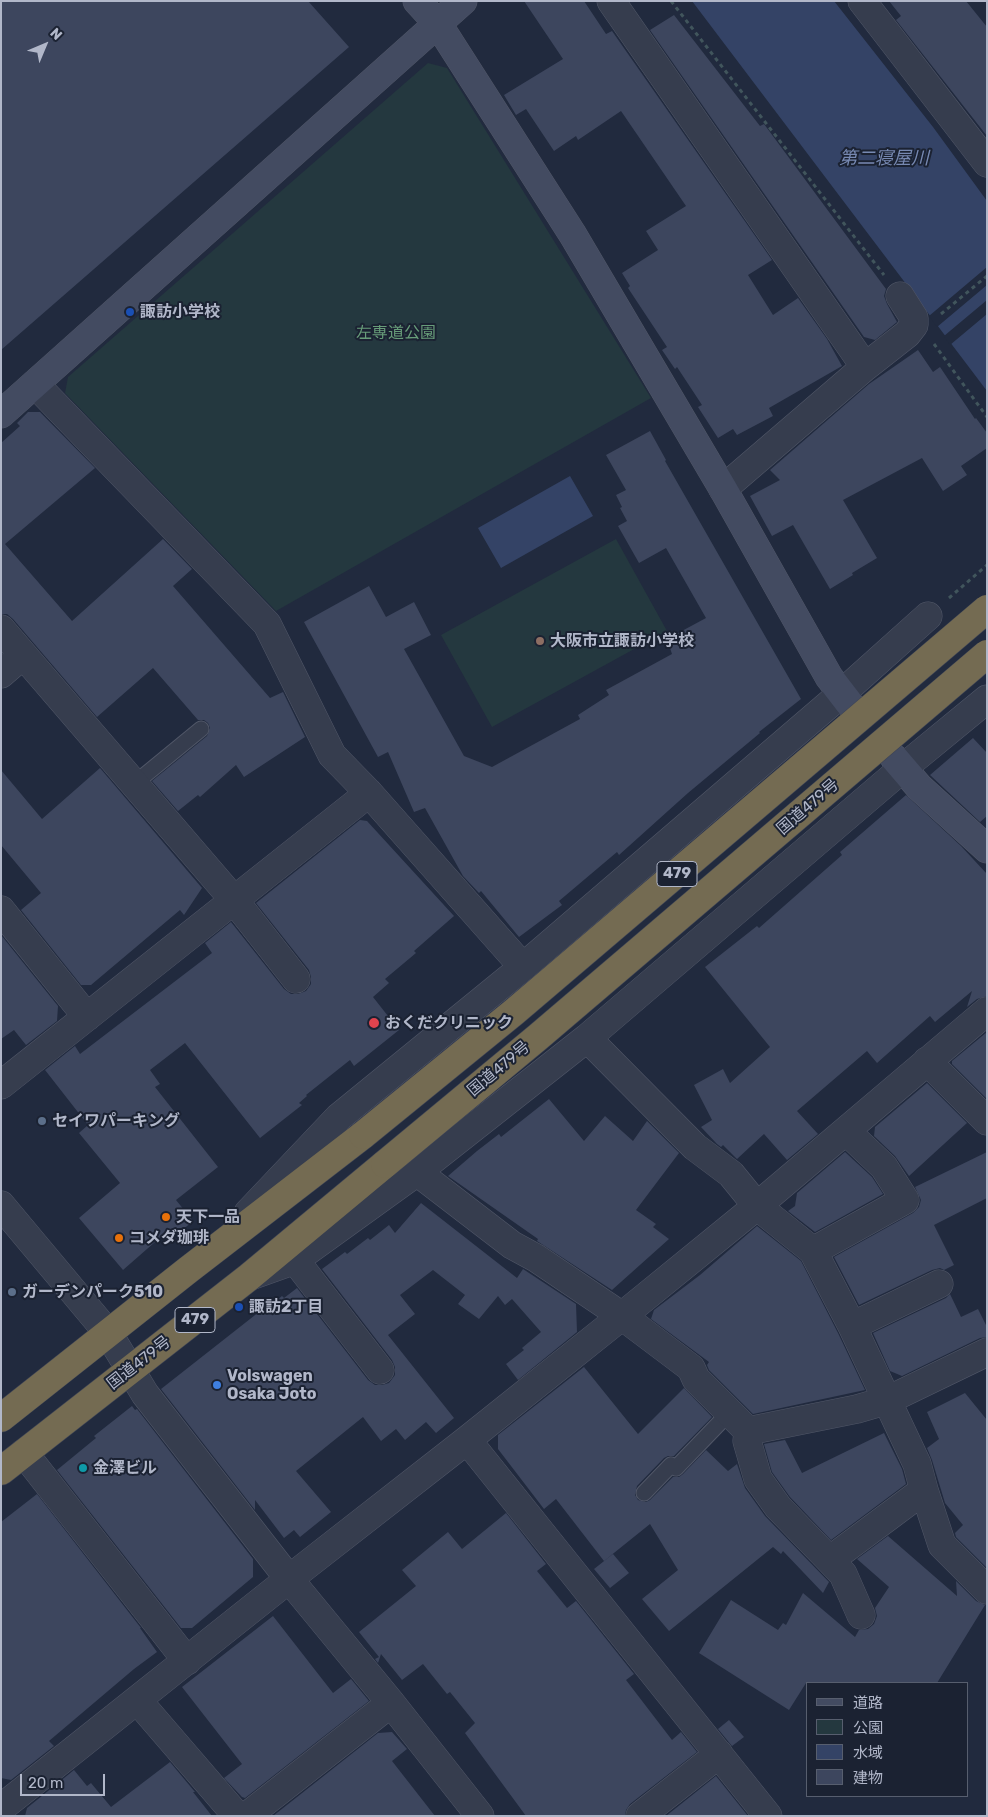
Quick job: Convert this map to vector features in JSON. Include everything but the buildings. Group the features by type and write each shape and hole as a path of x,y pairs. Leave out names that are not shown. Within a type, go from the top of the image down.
{"highway":[{"name":"国道479号","path":"1,1418 363,1135 514,1012 987,609"},
{"name":"国道479号","path":"1,1471 249,1277 538,1037 987,654"}],"street":[{"path":"417,1 438,24 574,235 723,489 829,677 845,698"},
{"path":"1,414 463,1"},
{"path":"610,1 865,367"},
{"path":"862,1 987,163"},
{"path":"723,489 865,367 907,334 912,328 914,318 900,296"},
{"path":"35,384 267,624 332,755 369,793 523,967"},
{"path":"215,1249 339,1117 523,967 845,698 928,616"},
{"path":"1,630 234,900 296,979"},
{"path":"1,674 23,655"},
{"path":"249,1277 295,1260 417,1172 587,1038 899,763 987,700"},
{"path":"899,763 919,787 987,849"},
{"path":"1,1084 369,793"},
{"path":"1,910 87,1017"},
{"path":"1,1808 622,1316 757,1206 987,1011"},
{"path":"587,1038 695,1147 731,1174 757,1206 813,1250 888,1400 917,1464 942,1545 987,1590"},
{"path":"928,1061 987,1121"},
{"path":"813,1250 905,1200 884,1167 846,1131"},
{"path":"417,1172 512,1245 536,1258 622,1316 691,1368 696,1379 738,1422 747,1441 758,1479 778,1507 844,1574 861,1616"},
{"path":"1,1204 108,1333 145,1394 289,1579 391,1703 480,1816"},
{"path":"295,1260 380,1370"},
{"path":"852,1326 939,1284"},
{"path":"738,1422 856,1409 888,1400 987,1352"},
{"path":"467,1440 768,1816"},
{"path":"24,1453 187,1661"},
{"path":"830,1560 924,1490"},
{"path":"138,1700 237,1816"},
{"path":"247,1816 391,1703"},
{"path":"640,1816 719,1754"}],"lane":[{"path":"134,784 201,729"},
{"path":"644,1493 671,1465 676,1468 738,1422"}],"path":[{"path":"671,1 900,296"},
{"path":"937,318 987,276"},
{"path":"931,340 987,416"},
{"path":"928,616 987,565"}],"green space":[{"name":"左専道公園","path":"428,63 447,68 651,398 276,611 65,393 68,377"},
{"path":"616,539 667,631 492,727 441,635"}],"water":[{"name":"第二寝屋川","path":"692,1 834,1 933,127 987,201 987,391"},
{"path":"570,476 593,516 501,568 478,528"}],"pier":[{"path":"987,267 987,285 937,327 929,316"},
{"path":"987,300 987,314 950,345 944,336"}],"tunnel":[{"path":"849,703 895,759"}],"place":[{"name":"諏訪小学校","path":"130,312"},
{"name":"大阪市立諏訪小学校","path":"540,641"},
{"name":"おくだクリニック","path":"374,1023"},
{"name":"セイワパーキング","path":"42,1121"},
{"name":"天下一品","path":"166,1217"},
{"name":"コメダ珈琲","path":"119,1238"},
{"name":"ガーデンパーク510","path":"12,1292"},
{"name":"諏訪2丁目","path":"239,1307"},
{"name":"Volswagen Osaka Joto","path":"217,1385"},
{"name":"金澤ビル","path":"83,1468"}]}
